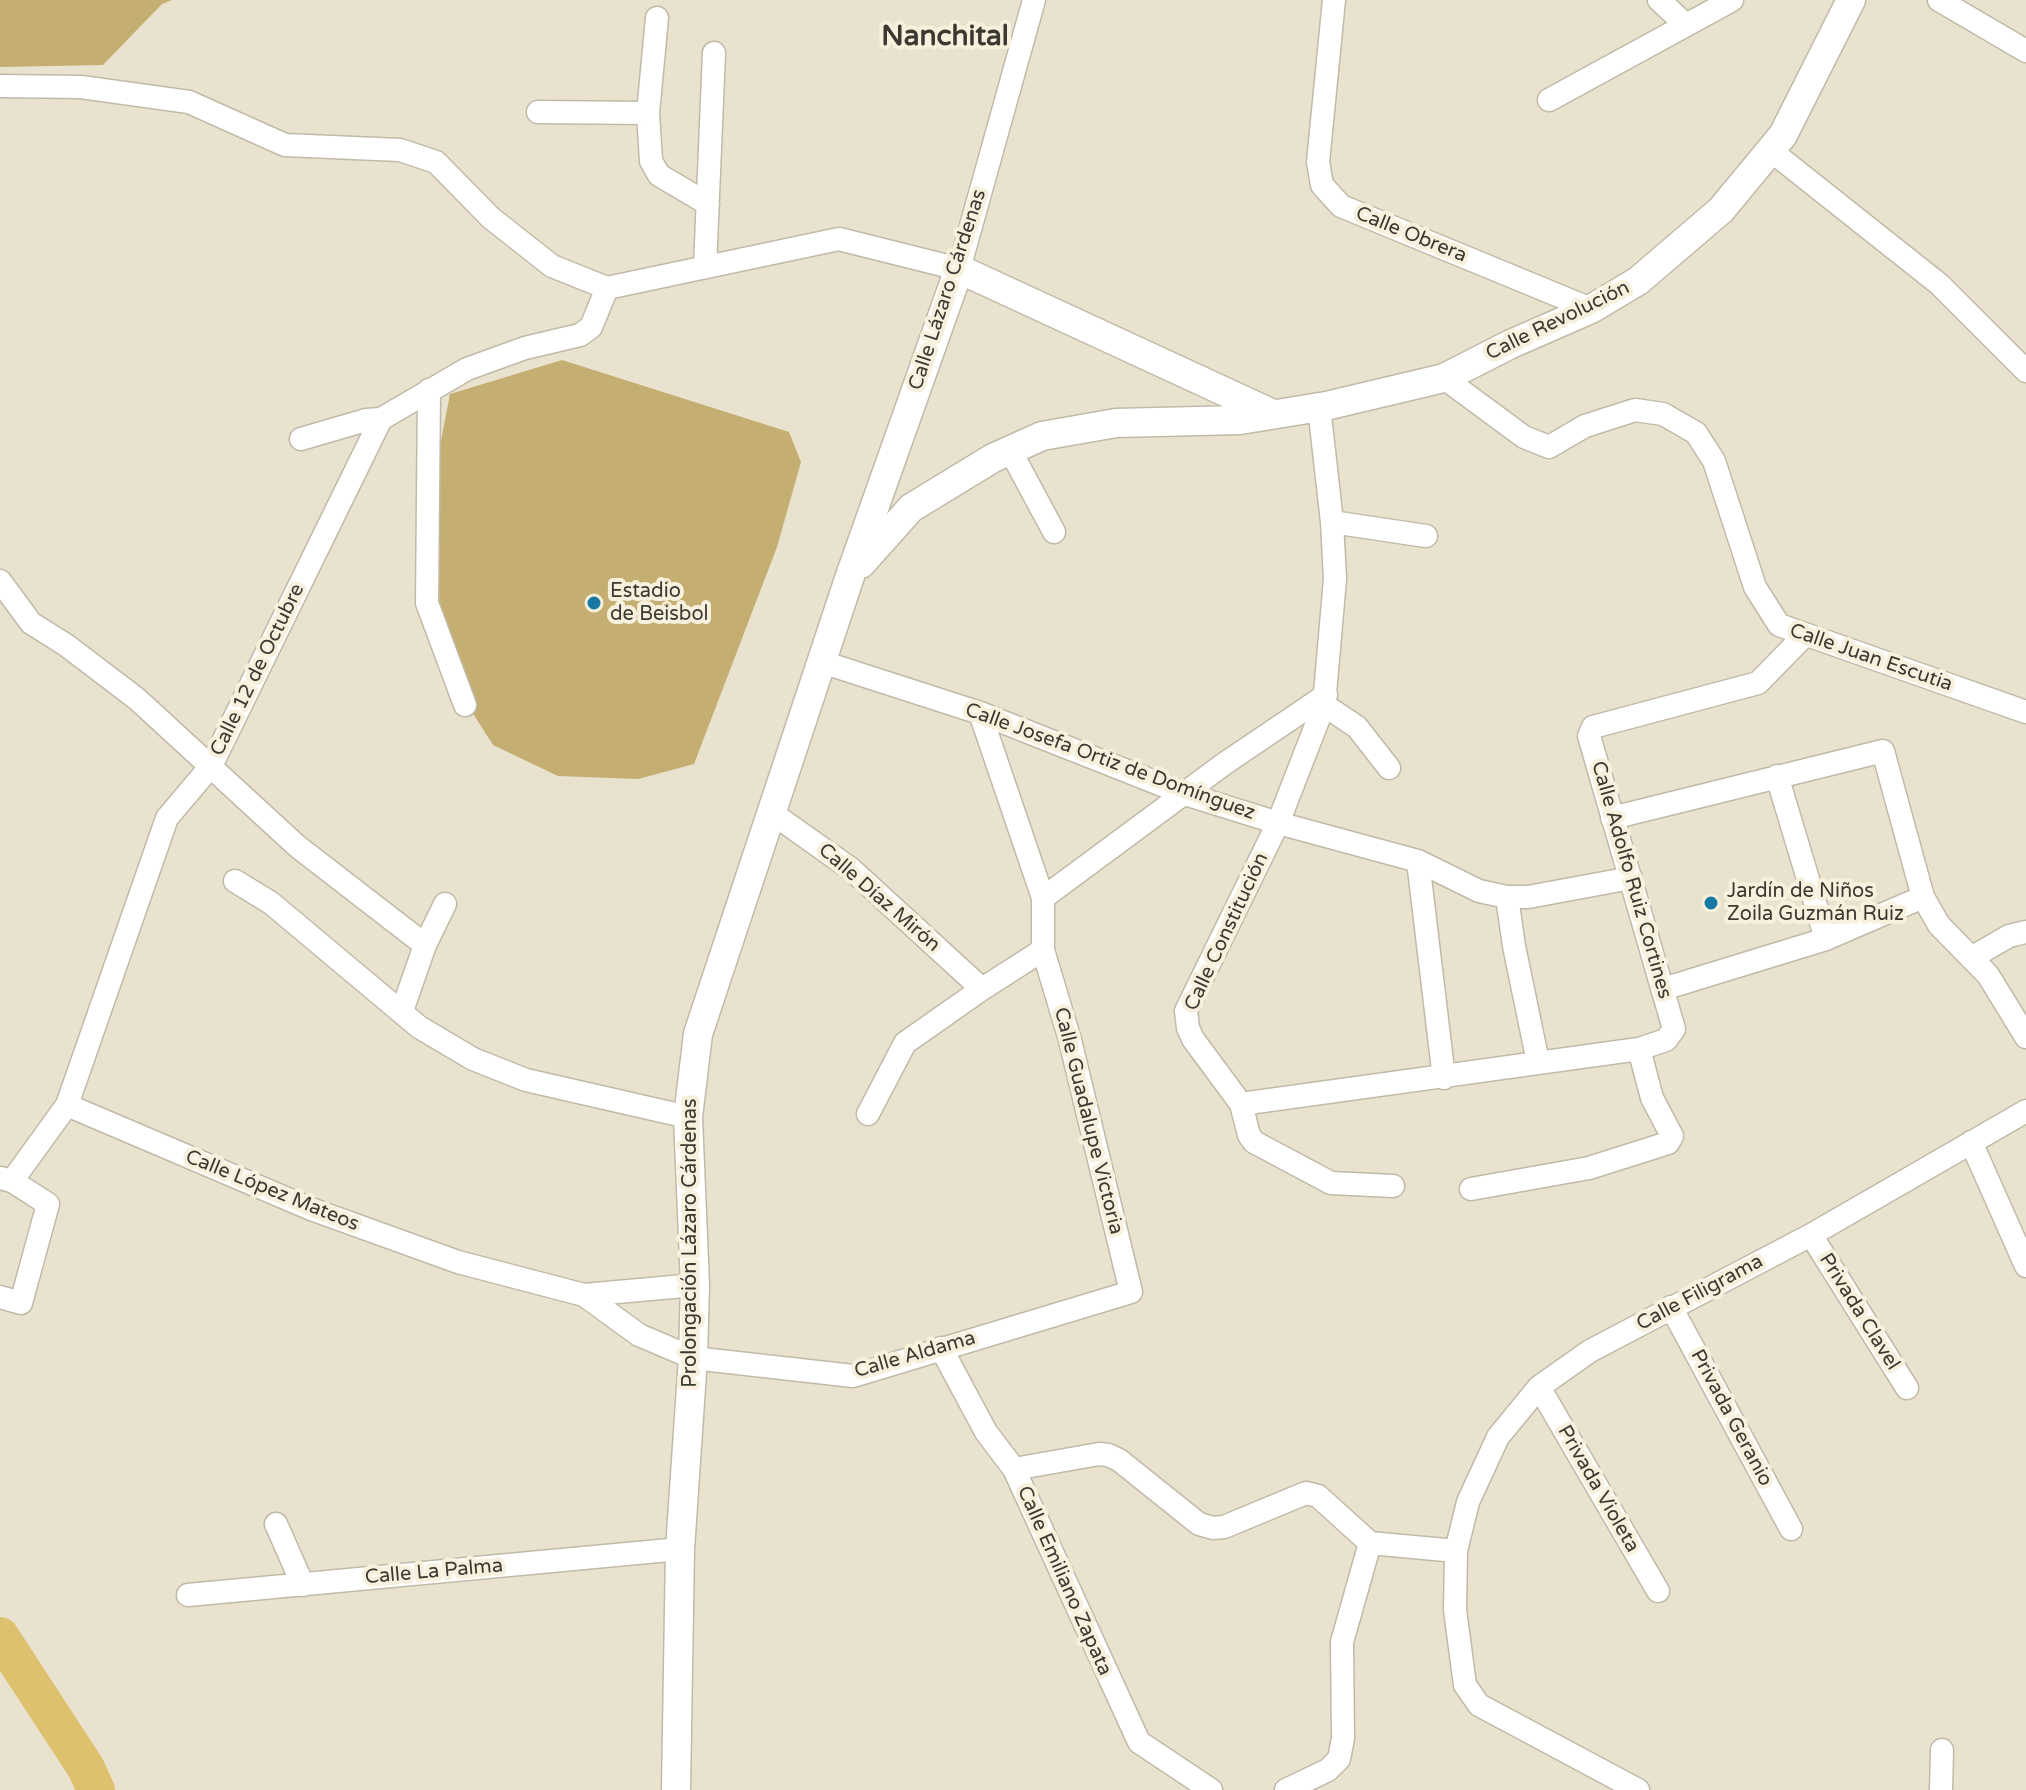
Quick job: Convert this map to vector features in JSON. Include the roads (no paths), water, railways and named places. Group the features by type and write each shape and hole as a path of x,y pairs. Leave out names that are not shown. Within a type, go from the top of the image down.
{"main road":[{"name":"Calle Revolución","path":"850,576 911,508 993,458 1042,436 1116,423 1240,420 1319,407 1444,378 1591,309 1638,281 1721,210 1783,135 1851,0"},
{"path":"959,269 1273,414"},
{"name":"Calle Lázaro Cárdenas","path":"850,576 959,269"},
{"name":"Prolongación Lázaro Cárdenas","path":"676,1790 680,1549 695,1285 688,1117 698,1034 850,576"}],"street":[{"name":"Calle Lázaro Cárdenas","path":"959,269 1034,0"},
{"name":"Calle Obrera","path":"1334,0 1318,162 1322,185 1341,206 1591,309"},
{"path":"1659,0 1686,25"},
{"path":"1549,100 1732,0"},
{"path":"1939,0 2026,51"},
{"path":"657,18 648,113 651,161 659,175 708,204"},
{"path":"705,267 714,53"},
{"path":"0,86 81,87 189,102 285,145 400,150 436,162 491,218 552,266 607,288 839,239 959,269"},
{"path":"538,112 648,113"},
{"path":"1770,150 1939,284 2026,371"},
{"path":"301,439 366,420 381,419 481,363 525,348 580,335 591,327 607,288"},
{"name":"Calle Juan Escutia","path":"1444,378 1524,437 1549,447 1585,426 1635,410 1663,414 1696,433 1714,461 1755,587 1779,625 2026,712"},
{"path":"429,390 427,603 465,705"},
{"name":"Calle Constitución","path":"1319,407 1335,579 1325,700 1278,823 1186,1011 1193,1039 1241,1104 1249,1135 1259,1145 1331,1183 1393,1186"},
{"name":"Calle 12 de Octubre","path":"67,1105 167,818 211,766 381,419"},
{"path":"1010,450 1054,532"},
{"path":"1332,522 1426,536"},
{"path":"0,581 31,623 66,645 137,699 297,846 425,945"},
{"name":"Calle Adolfo Ruiz Cortines","path":"1639,1049 1666,1040 1674,1029 1589,736 1593,727 1758,683 1804,636"},
{"name":"Calle Josefa Ortiz de Domínguez","path":"822,662 980,713 1185,794 1418,861 1479,891 1507,897 1528,897 1631,878"},
{"path":"980,713 1043,898 1224,764 1325,700 1357,727 1389,768"},
{"path":"1612,818 1883,751 1923,897 1939,925 1988,975 2026,1037"},
{"path":"1777,776 1826,939"},
{"name":"Calle Díaz Mirón","path":"772,813 851,869 982,989"},
{"path":"1418,861 1444,1078"},
{"path":"235,881 271,903 419,1027 473,1059 526,1080 688,1117"},
{"path":"1507,897 1538,1062"},
{"path":"1663,989 1826,939 1923,897"},
{"name":"Calle Guadalupe Victoria","path":"1043,898 1043,950 1070,1040 1131,1292"},
{"path":"402,1011 425,945 445,904"},
{"path":"1971,958 2009,936 2026,932"},
{"path":"868,1114 905,1043 1043,950"},
{"path":"1241,1104 1639,1049 1652,1098 1672,1136 1668,1143 1589,1168 1471,1189"},
{"path":"10,1300 48,1204 6,1180 67,1105"},
{"name":"Calle López Mateos","path":"67,1105 326,1214 458,1262 584,1295 695,1285"},
{"name":"Calle Filigrama","path":"1638,1790 1479,1705 1465,1685 1455,1610 1456,1551 1468,1502 1498,1437 1539,1387 1590,1351 1811,1235 2026,1111"},
{"path":"1971,1142 2026,1266"},
{"name":"Privada Clavel","path":"1811,1235 1907,1388"},
{"name":"Calle Aldama","path":"693,1358 853,1376 1131,1292"},
{"name":"Calle López Mateos","path":"584,1295 639,1335 693,1358"},
{"name":"Privada Geranio","path":"1671,1307 1791,1529"},
{"name":"Calle Emiliano Zapata","path":"941,1348 986,1432 1014,1469 1139,1742 1202,1788"},
{"name":"Privada Violeta","path":"1539,1387 1658,1591"},
{"path":"1014,1469 1108,1455 1119,1460 1199,1524 1213,1528 1224,1527 1306,1493 1318,1496 1370,1543 1456,1551"},
{"path":"276,1524 303,1585"},
{"path":"1286,1790 1328,1770 1339,1759 1343,1738 1342,1642 1370,1543"},
{"name":"Calle La Palma","path":"188,1595 680,1549"},
{"path":"1941,1790 1942,1750"}],"waterway":[{"path":"0,1636 86,1768 96,1790"}],"place":[{"name":"Estadio de Beisbol","path":"594,603"},
{"name":"Jardín de Niños Zoila Guzmán Ruiz","path":"1711,903"}],"district":[{"name":"Nanchital","path":"945,38"}]}
